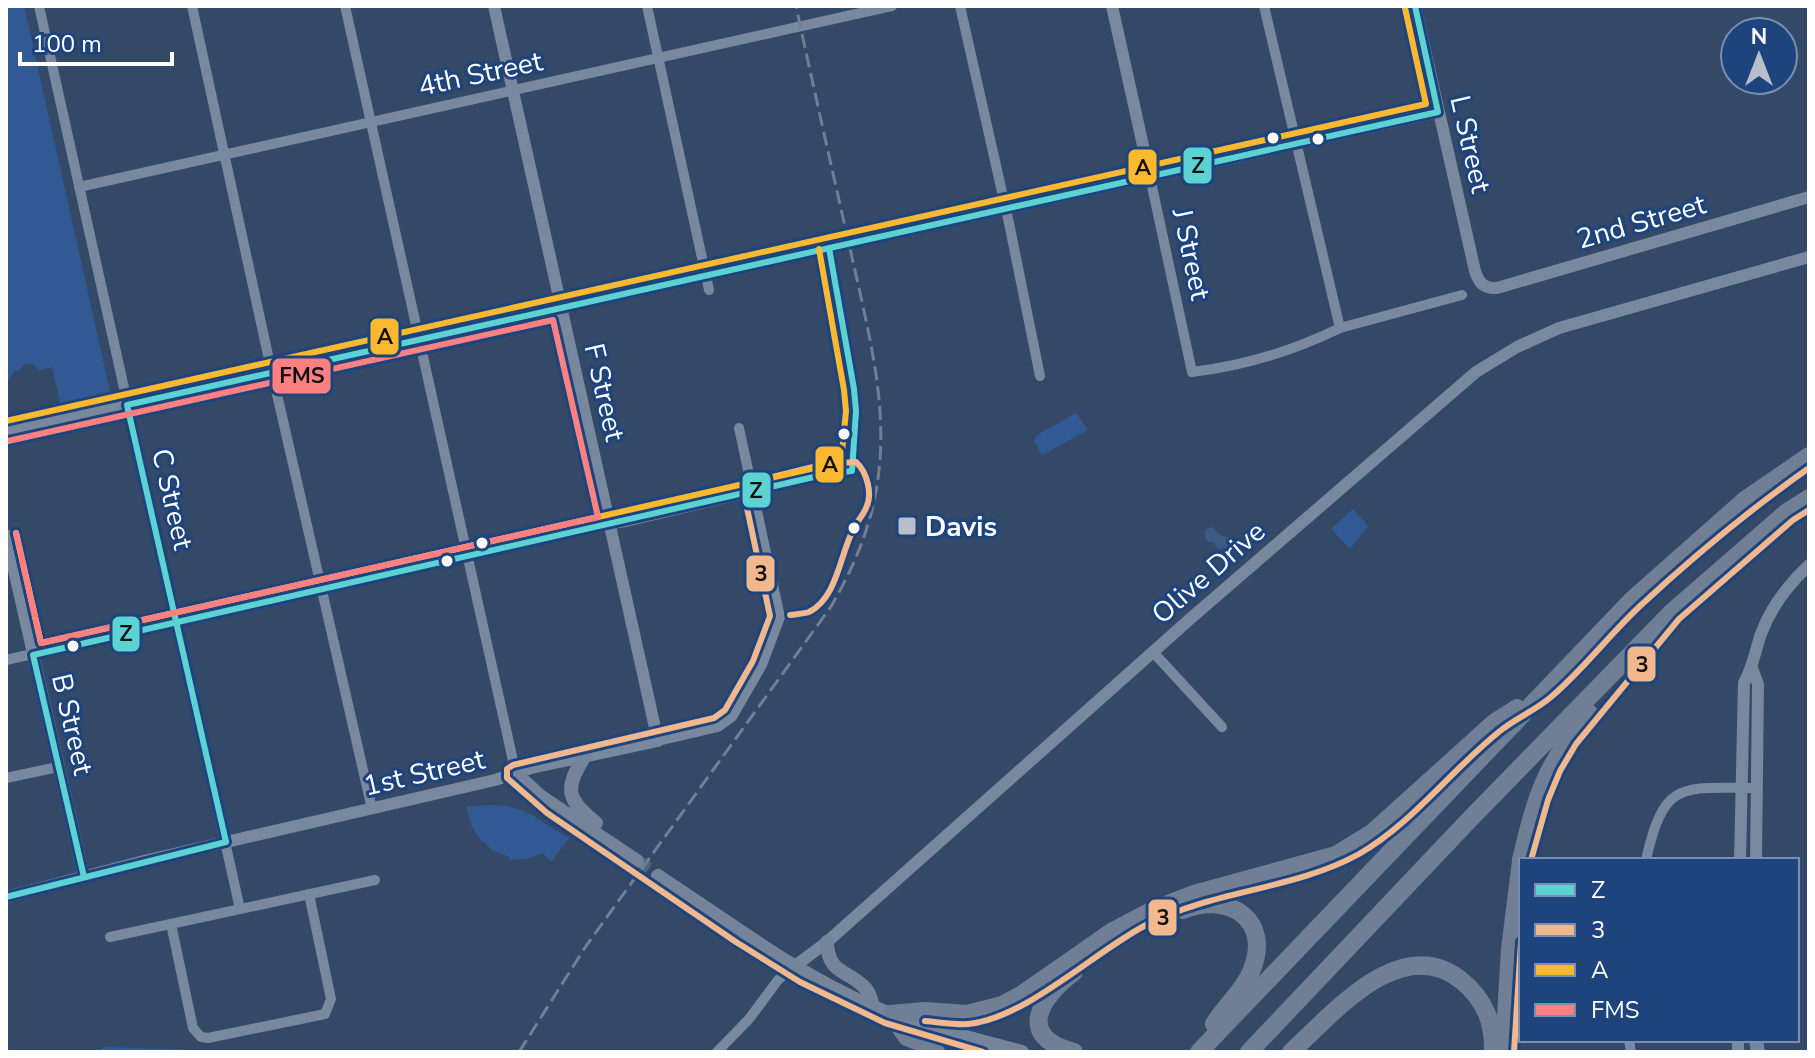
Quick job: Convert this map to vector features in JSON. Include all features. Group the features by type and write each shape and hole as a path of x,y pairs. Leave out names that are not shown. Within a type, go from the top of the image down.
{"highway":[{"path":"1199,1052 1632,600 1745,500 1809,456"},
{"path":"1249,1052 1672,612 1787,512 1809,498"},
{"path":"1521,858 1532,815 1554,758 1672,612"},
{"path":"882,1011 967,1014 1002,1005 1113,931 1153,910 1194,894 1336,855 1372,833 1495,722 1544,690"},
{"path":"1504,1052 1510,949 1519,876"},
{"path":"1074,1052 1056,1046 1043,1034 1040,1026 1040,1008 1055,985 1091,958 1140,929 1189,908 1218,902 1230,906 1248,919 1256,942 1256,956 1251,973 1223,1009 1199,1052"},
{"path":"1291,1052 1377,978 1393,970 1422,966 1440,970 1471,989 1492,1025 1493,1052"},
{"path":"882,1011 907,1037 936,1052"}],"main road":[{"path":"585,756 573,774 570,795 576,807 609,832 617,846"},
{"path":"516,774 540,796 637,861"},
{"path":"658,876 795,966 882,1011 1022,1052"},
{"path":"827,942 830,962 868,990 882,1011"}],"street":[{"name":"C Street","path":"39,6 240,909"},
{"path":"192,6 372,809"},
{"path":"345,6 516,774"},
{"name":"F Street","path":"494,6 658,741"},
{"path":"647,6 709,290"},
{"name":"4th Street","path":"79,187 892,6"},
{"path":"960,6 1040,376"},
{"name":"J Street","path":"1112,6 1192,372 1241,363 1340,328"},
{"path":"1264,6 1340,328 1462,295"},
{"name":"L Street","path":"1415,6 1475,271 1481,284 1487,288"},
{"path":"6,431 1438,112"},
{"name":"2nd Street","path":"1487,288 1497,288 1595,261 1809,197"},
{"path":"6,660 827,474 852,471 856,411 854,389 829,248"},
{"name":"Olive Drive","path":"717,1052 749,1019 778,980 827,942 1153,652 1465,382 1498,358 1559,328 1809,257"},
{"path":"739,428 754,492"},
{"name":"1st Street","path":"6,897 585,756 718,727 732,717 762,665 776,628 779,606 754,492"},
{"name":"B Street","path":"6,535 84,877"},
{"path":"1740,858 1744,683 1752,668 1768,615 1809,565"},
{"path":"1153,652 1222,727"},
{"path":"1752,668 1758,684 1756,858"},
{"path":"6,778 58,767"},
{"path":"1647,858 1657,818 1672,798 1694,788 1756,788"},
{"path":"110,937 375,880"},
{"path":"171,924 193,1028 201,1037 325,1014 331,999 309,894"}],"shaded area":[{"path":"6,6 24,6 111,396 61,407 52,367 39,370 33,364 25,364 18,371 15,370 6,383"},
{"path":"1076,413 1088,430 1042,455 1034,441 1037,435"},
{"path":"1353,509 1368,526 1350,549 1331,529"},
{"path":"1212,527 1221,535 1234,539 1235,547 1218,549 1214,543 1206,541 1204,532"},
{"path":"486,805 521,810 569,838 551,862 543,853 526,859 509,860 510,857 482,843 472,827 466,807"},
{"path":"106,1047 258,1052 93,1052"}],"tunnel":[{"path":"637,861 658,876"}],"railway":[{"path":"519,1052 586,946 830,608 855,560 871,515 879,471 881,429 877,385 796,6"}],"transit line":[{"name":"Z","path":"6,897 226,842 127,405 1438,112 1415,6"},
{"name":"A","path":"6,421 1426,104 1405,8"},
{"name":"Z","path":"84,877 33,655 827,474 852,471 856,411 854,389 829,248"},
{"name":"A","path":"16,533 41,643 841,462 846,411 844,390 819,249"},
{"name":"FMS","path":"8,441 553,320 598,517 41,643 16,533"},
{"name":"3","path":"790,615 809,612 826,597 854,527 866,508 868,484 856,462 825,464 752,482 745,488 770,616 753,661 725,710 714,718 513,765 507,769 507,778 547,813 800,982 885,1023 983,1052"},
{"name":"3","path":"925,1021 968,1024 990,1019 1036,998 1126,937 1172,913 1308,875 1359,854 1397,827 1500,731 1551,697 1640,606 1701,551 1809,468"},
{"name":"3","path":"1532,858 1548,800 1576,744 1679,619 1793,520 1809,510"},
{"name":"3","path":"1514,1052 1519,973"}],"place":[{"name":"Davis","path":"907,526"}]}
